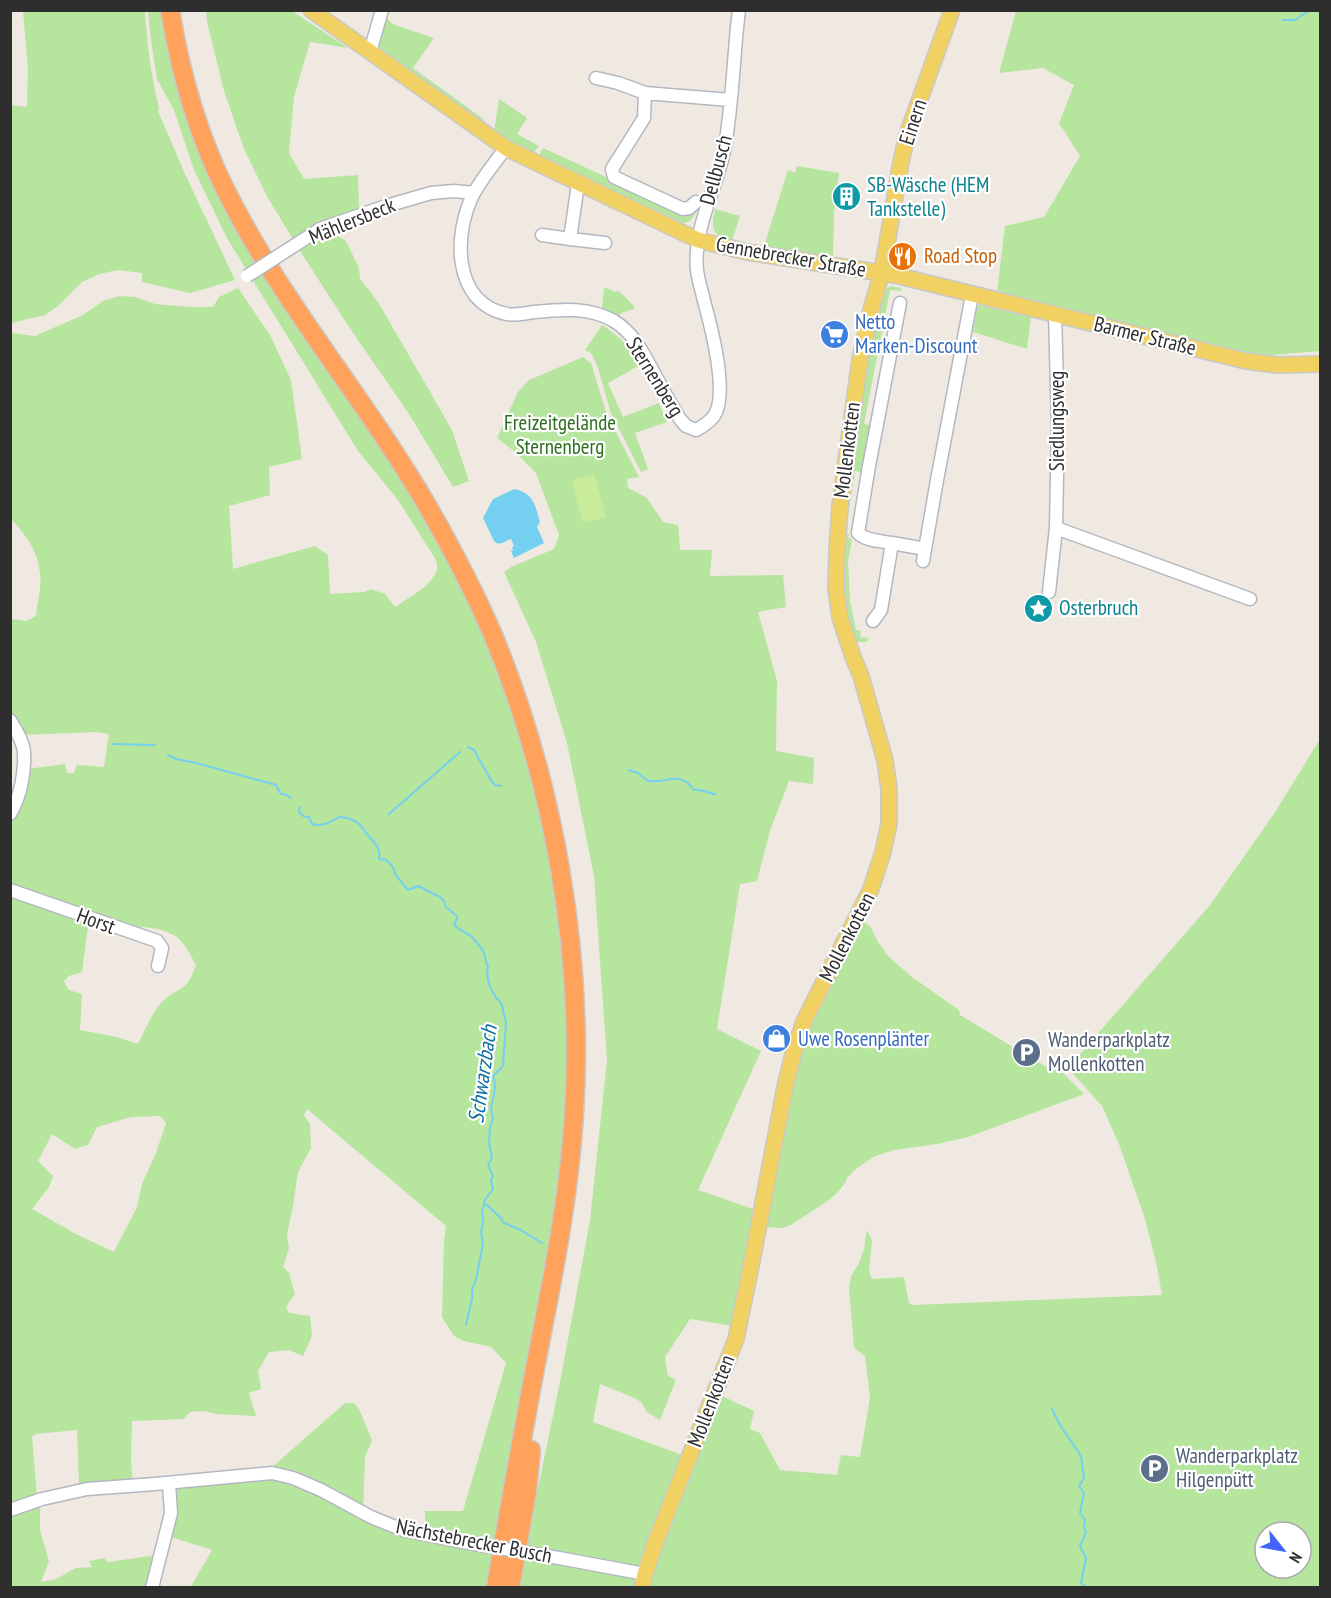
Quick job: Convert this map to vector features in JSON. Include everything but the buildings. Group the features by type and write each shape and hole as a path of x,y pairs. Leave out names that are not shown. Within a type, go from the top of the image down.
{"highway":[{"path":"170,10 180,62 195,114 226,191 260,252 404,467 471,586 500,654 520,713 543,790 555,843 568,924 574,999 576,1061 574,1113 560,1234 496,1587"},
{"path":"182,10 191,60 205,109 225,162 251,215 279,263 426,482 445,513 479,581 511,655 531,712 548,770 564,844 575,908 582,999 584,1066 580,1139 564,1259 536,1398 527,1491 510,1587"}],"main road":[{"name":"Gennebrecker Straße","path":"311,10 506,148 699,240 747,252 882,272 972,295"},
{"name":"Einern","path":"882,272 908,135 952,10"},
{"name":"Mollenkotten","path":"643,1581 736,1339 794,1050 805,1019 872,888 889,824 889,789 885,760 861,676 843,629 838,604 836,571 840,505 860,359 882,272"},
{"name":"Barmer Straße","path":"972,295 1264,365 1320,364"}],"street":[{"path":"369,52 382,10"},
{"name":"Dellbusch","path":"699,240 723,153 739,10"},
{"path":"596,78 645,93 730,100"},
{"name":"Dellbusch","path":"645,93 644,118 612,169 614,177 683,209 689,208 696,202"},
{"name":"Sternenberg","path":"506,148 474,193 463,225 461,245 466,280 476,298 489,309 510,315 575,310 598,314 615,322 642,349 680,419 686,426 696,430 707,424 715,415 719,406 720,392 712,333 696,269 699,240"},
{"path":"570,238 578,183"},
{"name":"Mählersbeck","path":"244,278 320,229 431,193 454,191 474,193"},
{"path":"542,235 605,243"},
{"path":"900,303 858,533 864,538 892,543 924,555 972,295"},
{"name":"Siedlungsweg","path":"1049,592 1056,528 1058,425 1055,314"},
{"path":"1056,528 1250,599"},
{"path":"873,621 881,610 892,543"},
{"path":"10,720 20,737 24,751 20,792 10,814"},
{"name":"Horst","path":"10,890 157,941 162,948 158,966"},
{"name":"Nächstebrecker Busch","path":"10,1510 42,1498 87,1489 272,1473 293,1478 321,1490 371,1517 402,1530 560,1558 643,1581"},
{"path":"152,1587 171,1513 169,1483"}],"green space":[{"path":"23,11 145,11 158,111 235,280 190,293 142,282 142,273 118,270 99,274 82,282 58,306 45,315 11,323 10,105 27,107 28,69"},
{"path":"148,11 163,11 212,169 448,552 519,718 538,789 572,995 566,1174 497,1543 426,1532 425,1511 463,1511 506,1363 491,1347 464,1341 454,1336 442,1317 446,1226 307,1109 304,1115 310,1124 311,1148 298,1172 287,1235 289,1248 283,1267 289,1273 295,1294 286,1307 289,1313 310,1316 312,1336 303,1356 289,1350 269,1352 258,1371 261,1389 249,1393 256,1416 216,1414 204,1411 190,1412 184,1419 132,1421 133,1484 79,1487 77,1430 32,1436 37,1498 11,1507 11,891 89,919 82,972 69,976 64,981 69,990 82,994 80,1030 117,1037 138,1044 159,1005 186,985 196,965 182,942 168,932 131,926 11,888 10,825 18,809 27,769 65,764 67,773 74,773 77,765 104,767 109,734 98,732 20,735 11,717 11,619 26,621 36,616 40,578 34,550 11,519 11,333 35,336 83,315 103,301 119,296 135,297 155,304 213,307 219,297 238,288 270,335 291,380 302,459 269,467 270,495 229,506 233,569 315,546 328,555 330,594 364,592 371,589 385,594 395,607 424,587 435,574 437,567 436,560 398,500 358,451 227,238 194,170 174,110 157,79","holes":["160,1116 166,1123 142,1184 137,1207 114,1252 32,1209 49,1187 53,1176 38,1161 52,1134 75,1149 88,1145 97,1127 131,1117"]},
{"path":"206,11 292,11 348,48 310,42 294,97 289,153 304,179 358,175 359,213 294,241 268,198 244,149 224,91"},
{"path":"1016,11 1320,11 1320,351 1262,356 997,292 1005,226 1044,217 1080,156 1059,123 1074,85 1043,68 999,73"},
{"path":"385,15 392,24 434,38 413,68 482,118 488,127 377,49"},
{"path":"499,99 527,118 517,134 539,146 532,154 494,132"},
{"path":"543,148 680,211 700,201 696,212 691,220 684,223 538,157"},
{"path":"797,166 839,173 834,214 833,257 764,246 788,170 795,173"},
{"path":"715,209 740,216 732,241 716,234 713,226"},
{"path":"330,231 346,241 359,268 360,279 378,302 452,430 469,481 453,487 409,414 298,248 322,233"},
{"path":"891,286 901,288 901,291 890,290 864,424 874,426 866,473 855,471 846,529 844,529 867,358 884,290"},
{"path":"604,288 614,292 619,291 634,306 634,309 621,313 618,317 602,308"},
{"path":"978,305 1031,317 1027,349 973,332"},
{"path":"602,325 624,342 640,365 608,383 623,417 659,403 667,422 635,433 648,469 641,472 611,413 597,365 591,353 585,350"},
{"name":"Freizeitgelände Sternenberg","path":"583,357 591,363 607,415 639,477 627,479 628,488 647,498 663,522 678,525 680,550 712,550 710,576 783,575 786,607 758,612 777,681 776,751 814,758 813,784 789,781 770,831 757,881 740,884 717,1029 761,1051 698,1190 759,1211 734,1326 690,1319 665,1357 668,1376 676,1380 660,1420 647,1412 641,1402 600,1384 593,1422 685,1456 641,1570 526,1546 562,1372 590,1220 607,1060 594,876 567,743 536,642 504,572 554,549 559,535 536,473 497,438 518,392 529,380"},
{"path":"594,474 606,517 583,523 572,480"},
{"path":"843,533 849,534 848,538 852,539 848,561 850,601 856,630 861,631 860,637 868,638 867,642 854,642 847,625 843,598"},
{"path":"1320,739 1320,1587 648,1588 649,1576 720,1395 754,1411 750,1429 760,1433 780,1470 837,1475 841,1455 860,1457 870,1398 865,1356 854,1348 849,1287 851,1276 864,1249 867,1230 872,1241 869,1272 872,1279 904,1277 909,1303 913,1305 1162,1295 1145,1219 1119,1144 1102,1106 1068,1068 1210,905 1274,814"},
{"path":"862,921 870,926 888,956 912,977 959,1010 960,1015 1053,1071 1057,1067 1084,1094 968,1137 894,1150 875,1156 857,1168 829,1200 791,1225 783,1228 764,1227 800,1046"},
{"path":"345,1403 354,1403 359,1409 372,1440 365,1457 363,1516 496,1552 490,1587 190,1588 212,1550 168,1536 171,1485 262,1476"},
{"path":"40,1502 40,1530 49,1561 41,1582 56,1579 76,1568 92,1567 89,1561 104,1558 108,1562 158,1555 150,1587 11,1588 11,1513"},
{"path":"523,1557 639,1577 638,1587 519,1588"}],"water":[{"path":"514,489 526,493 533,501 540,522 537,527 544,543 514,558 511,551 514,546 511,539 500,544 496,543 483,518 493,499"}],"waterway":[{"path":"1283,20 1295,20 1310,10"},
{"name":"Schwarzbach","path":"113,744 155,745"},
{"path":"468,747 474,750 492,782 501,786"},
{"path":"389,814 460,752"},
{"name":"Schwarzbach","path":"168,755 276,785 281,794 291,798"},
{"path":"629,770 650,781 678,779 683,780 694,790 716,794"},
{"name":"Schwarzbach","path":"300,807 299,812 309,817 312,824 323,824 339,817 356,822 376,845 379,859 386,860 393,867 395,874 408,890 418,886 440,897 446,907 457,916 454,924 473,938 483,952 488,967 490,987 502,1005 506,1022 503,1066 493,1076 495,1085 491,1108 493,1119 489,1143 492,1158 488,1165 493,1176 491,1180 493,1189 485,1200 482,1212 483,1243 466,1325"},
{"path":"484,1203 504,1223 542,1243"},
{"path":"1052,1409 1081,1456 1084,1478 1079,1486 1084,1493 1080,1513 1085,1520 1086,1533 1080,1546 1086,1558 1081,1583 1087,1588"}],"place":[{"name":"SB-Wäsche (HEM Tankstelle)","path":"846,197"},
{"name":"Road Stop","path":"903,256"},
{"name":"Netto Marken-Discount","path":"834,334"},
{"name":"Osterbruch","path":"1038,608"},
{"name":"Uwe Rosenplänter","path":"777,1039"},
{"name":"Wanderparkplatz Mollenkotten","path":"1027,1052"},
{"name":"Wanderparkplatz Hilgenpütt","path":"1155,1468"}]}
